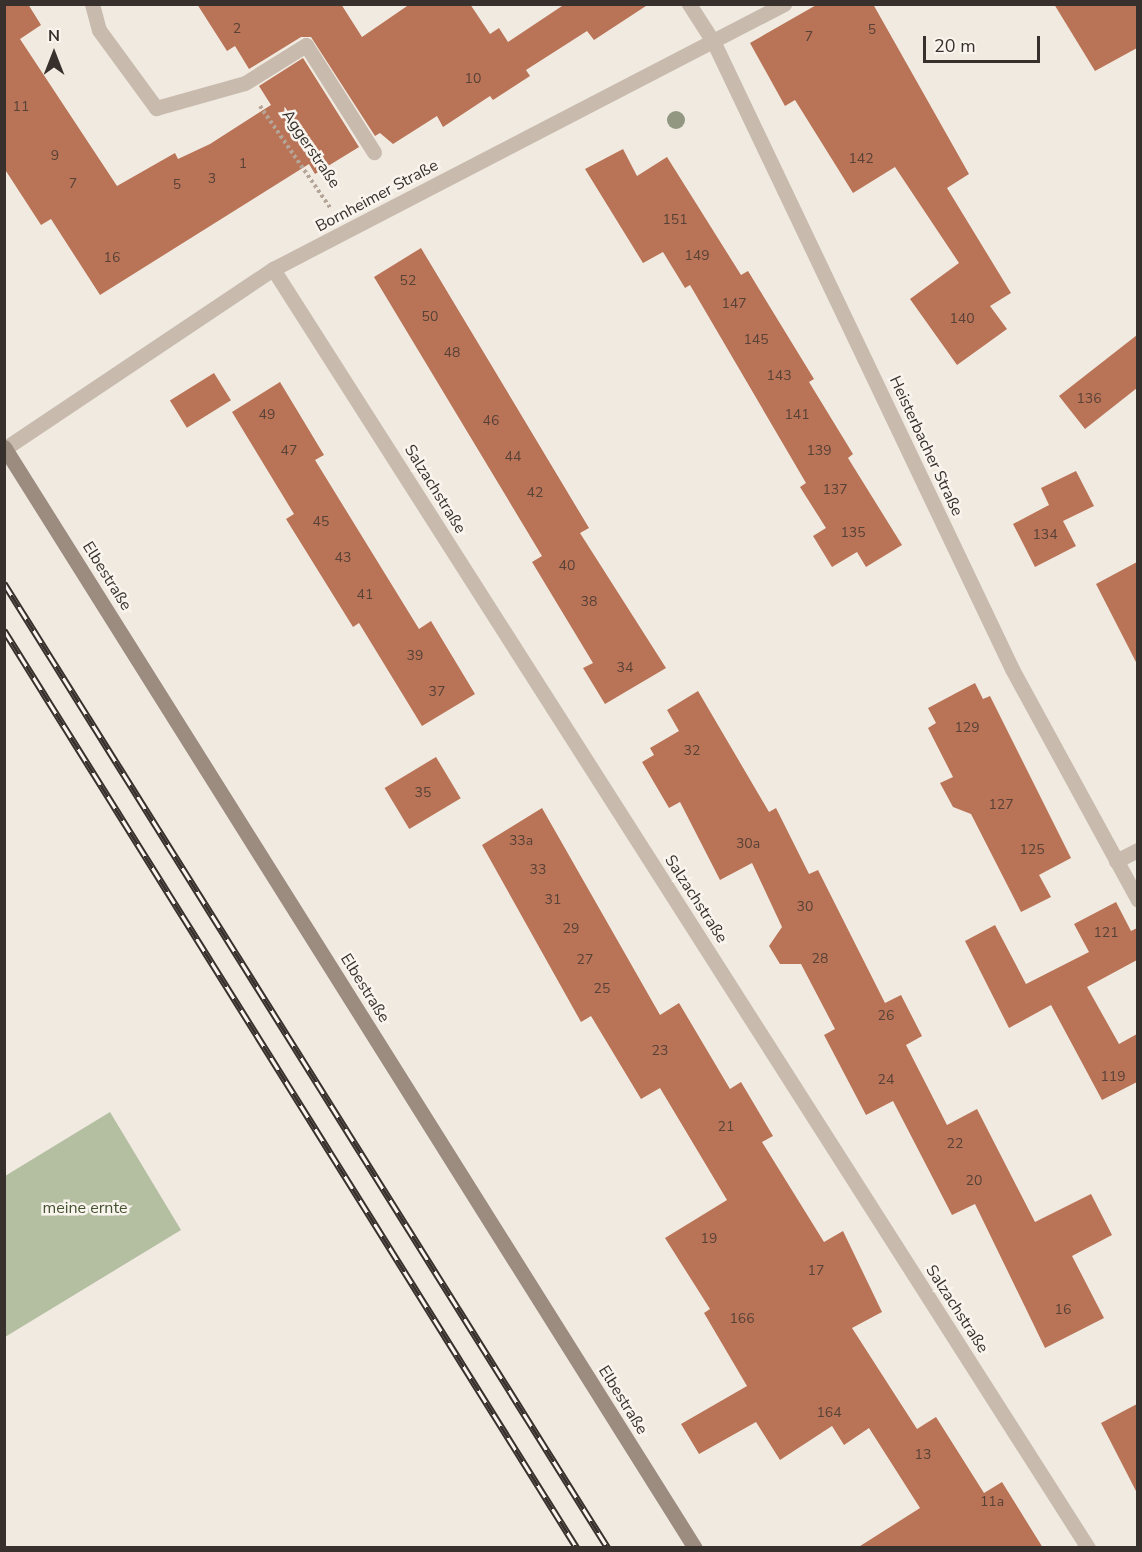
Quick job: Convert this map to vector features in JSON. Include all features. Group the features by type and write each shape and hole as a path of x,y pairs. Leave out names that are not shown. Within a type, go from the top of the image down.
{"main road":[{"name":"Elbestraße","path":"5,448 694,1548"}],"street":[{"path":"92,4 99,30 156,108 245,83 306,45 374,152"},
{"name":"Heisterbacher Straße","path":"689,4 714,43 1012,669 1137,900"},
{"name":"Bornheimer Straße","path":"5,448 273,269 349,233 577,110 714,43 784,4"},
{"name":"Salzachstraße","path":"273,269 1088,1548"},
{"path":"1116,861 1137,850"}],"path":[{"name":"Aggerstraße","path":"245,83 349,233"}],"green space":[{"name":"meine ernte","path":"110,1112 181,1230 5,1337 5,1176"}],"building":[{"path":"4,4 28,4 41,25 20,39 117,186 175,153 178,159 210,144 271,105 259,86 303,58 359,147 315,174 309,164 100,295 51,219 41,225 4,168"},
{"path":"197,4 341,4 362,37 410,4 470,4 490,34 499,28 508,42 565,4 649,4 594,40 587,31 526,70 530,76 493,100 490,96 443,127 437,116 393,144 380,133 375,136 311,37 301,37 249,69 235,46 227,51"},
{"path":"818,4 873,4 969,174 947,188 1011,293 990,306 1007,329 957,365 910,299 959,263 895,167 853,193 795,100 785,106 750,43"},
{"path":"1054,4 1137,4 1137,48 1095,71"},
{"path":"623,149 637,176 667,157 741,275 748,271 814,379 809,382 853,454 848,458 902,545 866,567 857,552 832,567 813,536 826,528 800,487 806,483 690,285 685,288 663,252 643,263 585,169"},
{"path":"421,248 589,528 580,533 666,668 605,704 583,668 593,663 532,562 542,556 374,277"},
{"path":"1137,335 1137,388 1085,429 1059,396"},
{"path":"214,373 231,400 187,428 170,401"},
{"path":"280,382 324,455 315,460 419,629 431,621 475,694 422,726 359,623 353,627 286,519 294,514 232,412"},
{"path":"1076,471 1094,506 1063,521 1076,546 1035,567 1013,524 1049,505 1041,488"},
{"path":"1137,562 1137,664 1096,584"},
{"path":"975,683 983,699 990,696 1071,858 1039,875 1051,897 1021,912 971,814 953,807 940,783 953,777 928,728 936,723 928,708"},
{"path":"698,691 769,812 776,808 809,874 818,870 885,1003 901,995 922,1036 906,1045 947,1125 977,1109 1035,1222 1091,1194 1112,1235 1072,1256 1104,1318 1045,1348 975,1204 952,1215 893,1101 866,1115 824,1035 835,1029 801,964 780,964 769,946 782,927 752,863 720,880 680,802 669,808 642,762 654,755 650,748 679,731 667,710"},
{"path":"436,757 461,798 409,829 385,788"},
{"path":"542,808 660,1015 679,1003 730,1089 741,1082 773,1136 762,1142 824,1242 843,1231 882,1312 852,1328 917,1429 936,1417 984,1493 1002,1482 1043,1548 857,1548 920,1508 869,1428 844,1445 832,1426 780,1460 756,1422 699,1454 681,1424 747,1386 704,1313 710,1309 665,1238 727,1200 660,1088 641,1099 591,1016 581,1022 482,845"},
{"path":"1116,902 1131,931 1137,928 1137,960 1087,987 1119,1044 1137,1034 1137,1082 1102,1100 1051,1005 1009,1028 965,941 995,925 1026,984 1089,952 1074,924"},
{"path":"1137,1404 1137,1493 1101,1423"}],"railway":[{"path":"4,583 608,1548"},
{"path":"4,630 577,1548"}]}
